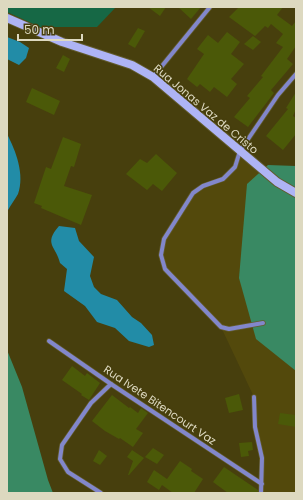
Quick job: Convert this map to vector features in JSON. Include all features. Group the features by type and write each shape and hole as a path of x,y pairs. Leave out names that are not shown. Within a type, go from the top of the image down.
{"street":[{"path":"154,77 210,7"},
{"name":"Rua Jonas Vaz de Cristo","path":"7,18 62,42 132,65 154,77 277,182 296,193"},
{"path":"263,323 229,329 221,327 165,269 161,255 164,239 193,193 203,186 223,179 235,168 240,151 278,95 296,74"},
{"name":"Rua Ivete Bitencourt Vaz","path":"49,341 262,484"},
{"path":"101,493 68,472 60,459 62,445 90,403 111,384"},
{"path":"254,397 255,427 262,458 261,493"}],"shaded area":[{"path":"240,151 296,188 296,493 264,493 262,484 262,458 255,427 254,397 221,327 165,269 161,255 164,239 193,193 223,179 235,167"}],"green space":[{"path":"7,7 116,7 97,27 40,27 7,12"},
{"path":"268,165 296,166 296,371 256,339 239,278 247,184"},
{"path":"7,350 22,387 53,493 7,493"}],"water":[{"path":"7,37 20,42 29,48 26,58 19,65 7,59"},
{"path":"7,134 14,148 20,171 20,187 18,194 8,210"},
{"path":"59,226 75,228 79,241 94,257 90,276 94,287 101,294 117,300 132,317 141,323 152,335 154,345 149,347 129,341 115,328 97,322 85,306 64,291 67,269 60,263 51,241 54,232"}],"building":[{"path":"148,7 166,7 160,16"},
{"path":"178,7 201,7 191,19"},
{"path":"239,7 283,7 277,15 292,26 296,21 296,46 287,59 293,64 271,90 274,93 248,127 234,117 250,98 247,96 263,77 261,76 283,47 276,43 283,34 271,24 268,28 265,26 255,36 229,17"},
{"path":"138,28 145,31 135,48 128,44"},
{"path":"227,32 240,42 231,54 244,64 231,79 237,84 227,97 214,87 210,92 200,84 197,87 187,79 204,54 197,49 208,35 218,43"},
{"path":"253,36 261,42 253,50 244,44"},
{"path":"63,55 70,59 64,72 56,68"},
{"path":"32,88 60,101 54,115 26,102"},
{"path":"296,92 296,109 293,116 296,118 296,134 283,150 266,136 288,109 286,108"},
{"path":"63,137 81,144 74,167 71,166 64,186 92,195 81,225 41,208 42,206 34,203 46,167 51,169"},
{"path":"156,154 177,173 162,191 153,184 147,190 126,174 140,159 147,163"},
{"path":"72,366 85,376 87,373 100,383 89,400 62,380"},
{"path":"239,394 243,410 229,413 225,398"},
{"path":"112,395 138,413 141,408 148,413 136,429 143,433 133,447 120,438 119,439 105,431 92,421"},
{"path":"280,413 296,415 296,427 278,424"},
{"path":"252,442 253,450 248,451 249,456 241,457 239,443"},
{"path":"153,448 164,455 157,464 145,457"},
{"path":"99,450 107,456 100,465 93,461"},
{"path":"132,450 144,458 128,475 133,461 127,457"},
{"path":"180,461 203,479 194,493 173,493 162,485 159,490 147,482 154,470 167,479"},
{"path":"224,467 258,490 258,493 228,493 213,482"}]}
